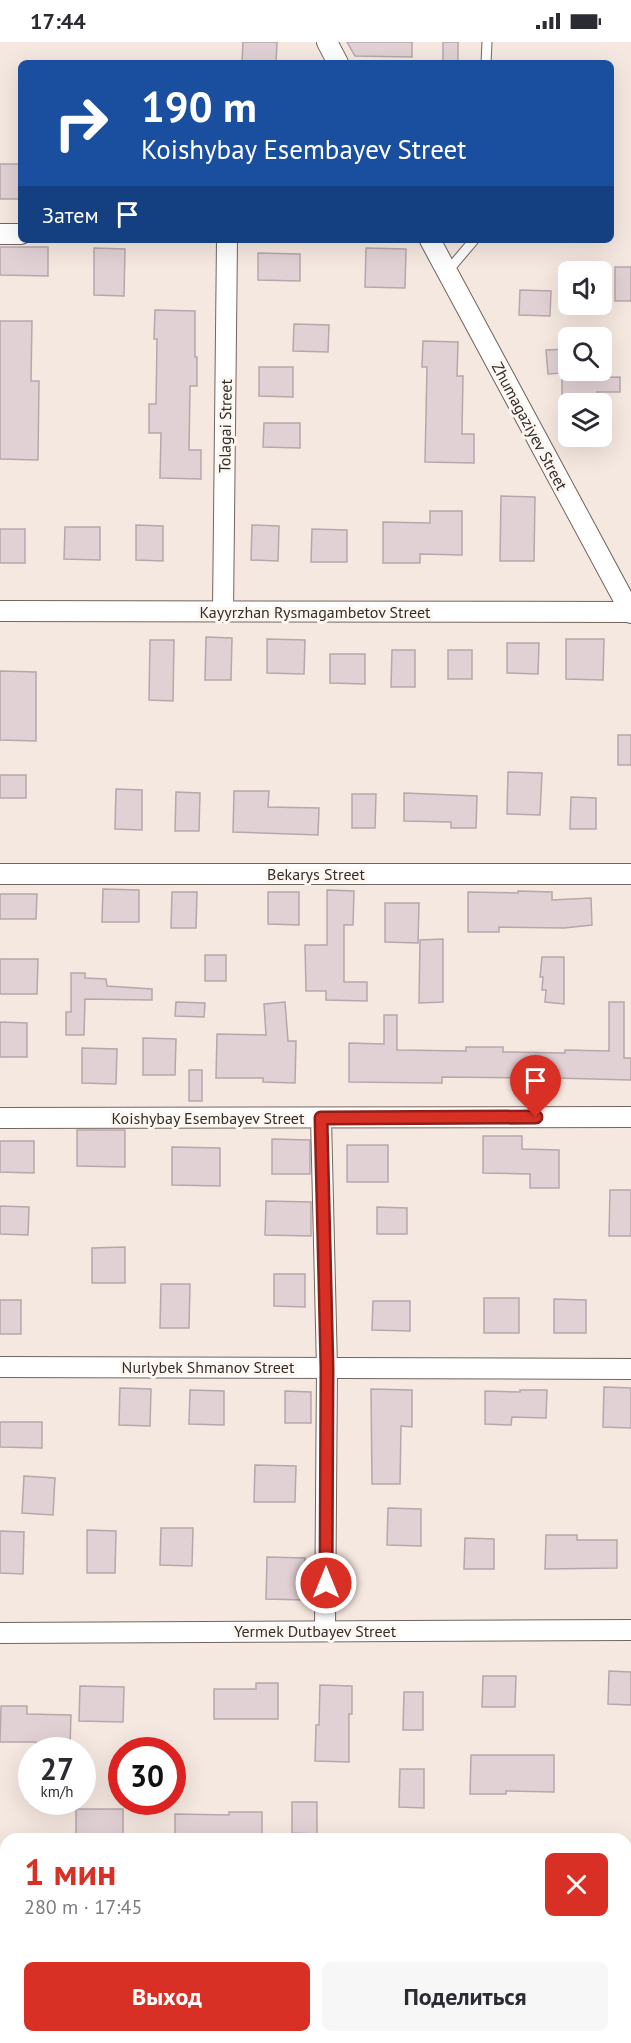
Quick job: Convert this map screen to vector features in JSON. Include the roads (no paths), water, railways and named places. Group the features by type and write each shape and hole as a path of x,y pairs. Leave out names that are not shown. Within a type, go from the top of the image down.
{"street":[{"path":"327,42 336,60"},
{"path":"0,234 18,234"},
{"name":"Tolagai Street","path":"223,612 226,243"},
{"name":"Zhumagaziyev Street","path":"432,243 631,612"},
{"name":"Kayyrzhan Rysmagambetov Street","path":"0,611 631,612"},
{"name":"Bekarys Street","path":"0,874 631,874"},
{"name":"Koishybay Esembayev Street","path":"0,1118 631,1117"},
{"path":"321,1118 327,1368 325,1631"},
{"name":"Nurlybek Shmanov Street","path":"0,1367 631,1369"},
{"name":"Yermek Dutbayev Street","path":"0,1633 631,1630"}],"lane":[{"path":"486,60 487,42"},
{"path":"447,272 471,243"}]}
